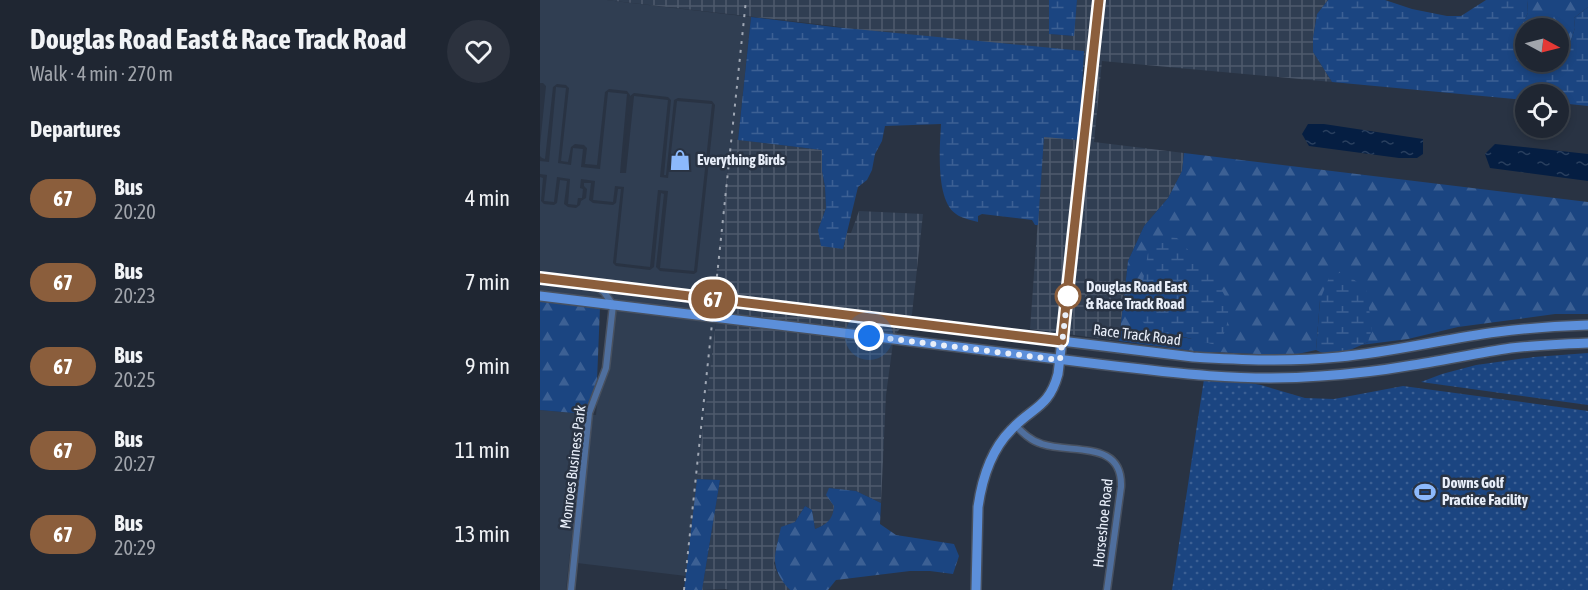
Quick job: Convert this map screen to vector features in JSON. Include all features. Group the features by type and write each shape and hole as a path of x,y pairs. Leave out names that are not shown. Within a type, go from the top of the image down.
{"main road":[{"path":"976,590 977,522 980,493 987,470 997,448 1015,425 1047,399 1056,383 1099,0"},
{"name":"Race Track Road","path":"541,279 1193,357 1253,360 1340,357 1495,332 1588,325"},
{"path":"558,280 567,300"},
{"path":"540,296 1060,360 1211,376 1279,378 1321,376 1407,366 1511,348 1588,343"}],"street":[{"path":"594,285 604,292 613,305"},
{"name":"Monroes Business Park","path":"570,590 589,413 606,368 613,305"},
{"name":"Horseshoe Road","path":"1015,425 1039,443 1096,452 1109,457 1118,465 1122,478 1107,590"}],"shaded area":[{"path":"540,0 606,0 751,17 738,140 731,139 714,293 540,272 540,177 543,178 541,201 544,204 557,203 560,180 567,181 564,204 568,207 576,208 586,198 587,189 584,183 591,183 589,200 593,203 613,205 616,203 618,189 621,189 613,263 616,266 650,270 654,267 661,193 664,194 656,267 660,271 694,274 697,272 715,105 712,101 678,98 674,100 666,175 664,175 671,100 668,97 634,93 630,96 624,154 630,95 627,91 609,89 605,92 597,165 585,164 587,148 584,145 575,144 571,147 568,162 561,161 569,88 566,85 557,84 553,87 545,159 542,158 540,145 546,86 540,83"},
{"path":"606,0 1049,0 1049,34 1073,36 1077,0 1095,0 1059,333 1030,329 1044,136 1078,140 1084,67 833,26"},
{"path":"1103,0 1328,0 1317,14 1313,52 1332,82 1102,61 1094,142 1184,153 1182,171 1168,198 1144,226 1128,261 1119,341 1067,334"},
{"path":"556,87 566,88 558,163 571,165 573,148 583,149 581,167 600,169 608,92 627,94 620,173 626,173 634,96 668,100 660,177 668,178 677,101 712,104 694,271 660,268 668,191 658,190 650,267 616,263 624,187 615,186 613,202 593,200 595,181 581,179 582,198 578,198 577,205 568,204 570,179 557,177 554,202 544,201 547,175 540,174 540,161 549,162"},
{"path":"731,139 822,150 826,208 818,230 843,249 847,233 851,233 859,211 923,214 910,317 714,293"},
{"path":"540,283 593,288 606,301 540,293"},
{"path":"607,290 715,303 716,314 616,302"},
{"path":"715,303 903,325 894,336 716,314"},
{"path":"616,309 716,321 686,576 577,563 593,415 596,415 597,403 610,369"},
{"path":"716,321 893,343 886,395 881,503 856,491 829,488 834,506 833,514 830,522 815,529 812,510 805,506 774,563 777,573 790,590 702,590 720,480 697,479"},
{"path":"540,410 585,414 566,590 540,590"}],"green space":[{"path":"1049,0 1077,0 1074,36 1049,34"},
{"path":"1328,0 1385,0 1412,9 1447,16 1461,16 1486,0 1527,0 1528,13 1525,18 1515,18 1515,72 1569,72 1569,46 1575,28 1574,18 1588,7 1588,106 1569,104 1569,84 1515,84 1515,99 1332,82 1313,52 1317,14"},
{"path":"1527,0 1588,0 1588,7 1574,18 1575,28 1569,46 1569,18 1525,18 1528,13"},
{"path":"751,17 1084,51 1079,140 1044,137 1038,225 1035,225 1032,220 982,214 978,216 978,222 958,215 949,207 942,185 941,124 885,126 872,170 867,180 858,187 843,249 821,246 818,230 826,208 822,150 738,140"},
{"path":"1184,153 1588,202 1588,314 1555,314 1458,327 1408,339 1361,345 1368,342 1320,300 1316,350 1293,355 1208,353 1119,341 1128,261 1144,226 1168,198 1182,171","holes":["1217,281 1192,339 1170,335"]},
{"path":"1164,235 1177,238 1217,281 1229,304 1227,324 1220,346 1148,328 1139,317 1148,253"},
{"path":"1344,272 1366,289 1372,328 1368,342 1356,348 1336,354 1322,353 1316,350 1320,300 1330,275"},
{"path":"540,300 600,307 597,381 585,414 540,410"},
{"path":"1588,353 1588,405 1421,382 1476,365"},
{"path":"1204,379 1261,385 1305,398 1334,399 1403,386 1588,411 1588,590 1172,590"},
{"path":"697,479 720,480 702,590 684,590"},
{"path":"829,488 856,491 881,503 880,524 896,535 954,544 959,556 953,574 910,571 836,580 828,590 790,590 778,574 775,560 781,527 795,522 805,506 812,510 815,529 826,523 831,518 834,506 826,495"}],"water":[{"path":"1308,124 1324,124 1423,139 1423,154 1417,158 1399,158 1309,146 1302,134"},
{"path":"1495,144 1588,154 1588,181 1490,168 1485,154"}],"railway":[{"path":"684,590 746,0"}],"bus line":[{"name":"67","path":"540,278 1062,341 1099,0"}],"place":[{"name":"Everything Birds","path":"680,160"},
{"name":"Douglas Road East & Race Track Road","path":"1068,296"},
{"name":"Downs Golf Practice Facility","path":"1425,492"}],"route":[{"path":"869,336 1060,360 1069,285 1068,296"}]}
